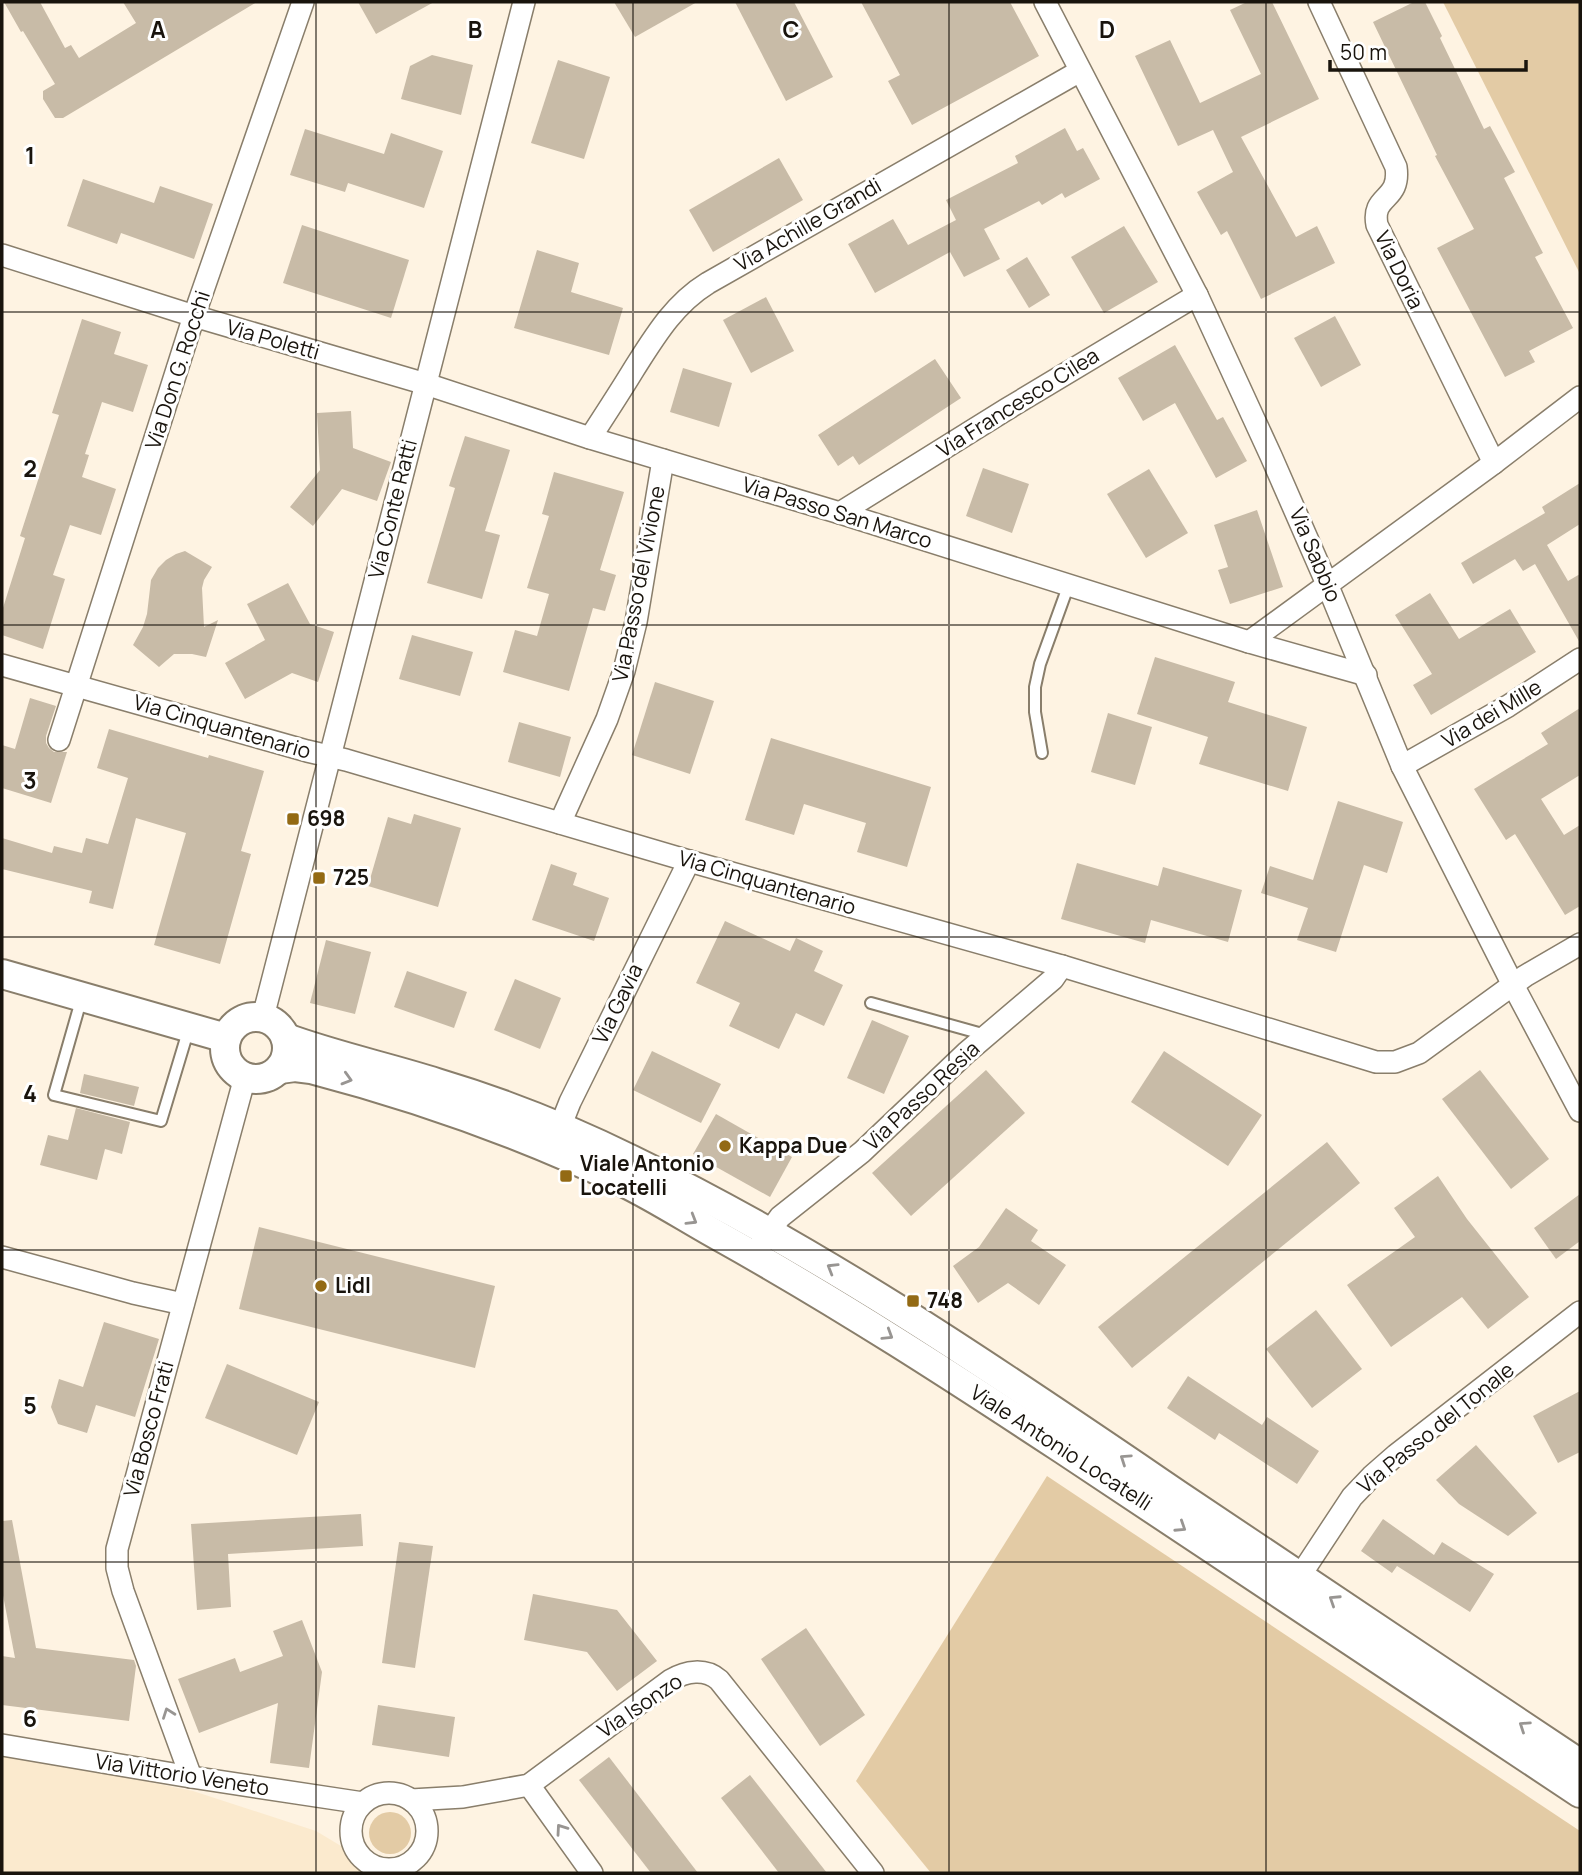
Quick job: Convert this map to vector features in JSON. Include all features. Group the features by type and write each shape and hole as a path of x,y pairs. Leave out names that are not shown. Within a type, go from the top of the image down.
{"street":[{"name":"Via Don G. Rocchi","path":"60,740 194,316 303,2"},
{"name":"Via Conte Ratti","path":"263,1017 524,2"},
{"name":"Via Sabbio","path":"1045,2 1198,295 1327,584 1402,766 1580,1111"},
{"name":"Via Doria","path":"1319,2 1396,167 1398,182 1392,193 1378,206 1377,225 1494,463"},
{"name":"Via Achille Grandi","path":"590,439 659,329 693,293 1080,71"},
{"name":"Via Poletti","path":"2,256 426,384"},
{"name":"Via Francesco Cilea","path":"840,513 1198,295"},
{"name":"Via Passo San Marco","path":"426,384 590,439 840,513 1249,642 1366,675"},
{"path":"1249,642 1580,397"},
{"name":"Via Passo del Vivione","path":"560,823 607,719 624,671 636,622 663,460"},
{"name":"Via dei Mille","path":"1402,766 1508,706 1580,659"},
{"name":"Via Cinquantenario","path":"2,665 1062,966 1368,1060 1395,1062 1419,1053 1525,976 1580,944"},
{"name":"Via Gavia","path":"556,1139 570,1102 689,861"},
{"name":"Via Passo Resia","path":"753,1255 780,1217 862,1152 966,1053 1053,979 1062,966"},
{"path":"2,974 226,1038"},
{"path":"245,1077 233,1069 227,1059 226,1038 237,1023 246,1018 263,1017"},
{"name":"Viale Antonio Locatelli","path":"263,1017 275,1022 286,1038 447,1086 556,1139 811,1288 1580,1764"},
{"path":"280,1069 286,1059 286,1038"},
{"name":"Viale Antonio Locatelli","path":"245,1077 261,1079 280,1069 311,1069 424,1101 507,1131 556,1139 650,1169 769,1232 934,1331 1580,1793"},
{"name":"Via Bosco Frati","path":"191,1777 119,1578 116,1559 118,1540 245,1077"},
{"path":"2,1257 183,1304"},
{"name":"Via Passo del Tonale","path":"1293,1587 1347,1504 1371,1476 1580,1312"},
{"name":"Via Isonzo","path":"411,1800 463,1797 529,1785 671,1679 689,1672 702,1672 719,1680 873,1873"},
{"name":"Via Vittorio Veneto","path":"2,1745 363,1803"},
{"path":"529,1785 592,1873"},
{"path":"387,1793 411,1800 426,1821 427,1834 424,1847 410,1869 383,1869 361,1858 354,1847 351,1824 363,1803 374,1796 387,1793"}],"lane":[{"path":"1042,753 1035,712 1035,687 1040,664 1069,584"},
{"path":"82,997 54,1095 161,1121 189,1028"},
{"path":"871,1003 987,1036"}],"shaded area":[{"path":"1443,2 1580,2 1580,274"},
{"path":"1047,1476 1580,1831 1580,1873 931,1873 856,1781"},
{"path":"2,1752 193,1791 316,1831 386,1873 2,1873"},
{"path":"390,1812 405,1818 411,1833 405,1848 390,1854 375,1848 369,1833 375,1818"}],"building":[{"path":"4,2 40,2 65,48 71,45 79,58 136,23 123,2 257,2 63,118 55,118 43,99 43,91 55,84"},
{"path":"358,2 434,2 376,34"},
{"path":"614,2 697,2 635,37"},
{"path":"735,2 794,2 833,77 786,101"},
{"path":"861,2 1010,2 1039,56 912,125 888,81 900,75"},
{"path":"1247,2 1272,2 1319,99 1241,137 1296,237 1317,226 1335,263 1261,299 1227,231 1221,235 1197,192 1233,172 1213,130 1178,146 1135,56 1170,40 1200,103 1261,74 1230,10"},
{"path":"1414,2 1425,2 1484,129 1490,126 1515,172 1504,178 1543,253 1535,257 1573,328 1529,351 1535,362 1505,377 1437,248 1474,229 1435,156 1437,155 1373,22"},
{"path":"432,55 473,65 461,115 401,99 410,66"},
{"path":"558,60 610,77 584,159 531,143"},
{"path":"1065,128 1077,151 1083,148 1100,179 1065,198 1062,193 1042,205 1039,201 984,229 1000,259 964,277 950,252 875,293 848,244 893,219 908,245 956,220 946,200 1018,163 1015,156"},
{"path":"305,129 384,154 391,133 443,151 424,208 348,183 345,192 290,175"},
{"path":"779,158 803,200 713,252 689,210"},
{"path":"83,179 154,203 160,186 213,204 194,259 121,233 117,244 67,226"},
{"path":"302,225 409,260 391,318 283,283"},
{"path":"1124,226 1158,282 1104,313 1071,257"},
{"path":"537,250 579,263 571,292 623,308 609,355 514,328"},
{"path":"1027,257 1050,295 1029,308 1006,270"},
{"path":"766,297 794,351 751,373 723,320"},
{"path":"1335,316 1361,365 1321,387 1294,338"},
{"path":"82,319 121,332 114,354 148,365 133,412 102,402 85,454 89,455 82,477 116,489 101,535 70,525 53,575 65,579 43,649 2,635 2,611 25,538 20,536 59,415 52,413"},
{"path":"1175,345 1217,420 1223,417 1247,461 1216,478 1175,403 1143,421 1118,378"},
{"path":"935,359 961,398 859,465 853,456 838,466 818,435"},
{"path":"683,368 732,383 719,427 670,412"},
{"path":"351,411 353,448 391,462 377,501 342,489 313,526 290,507 320,470 317,413"},
{"path":"465,436 510,450 485,531 500,535 482,599 427,583 455,488 449,486"},
{"path":"983,468 1029,484 1012,533 966,516"},
{"path":"1149,469 1188,533 1146,558 1107,494"},
{"path":"554,472 624,492 600,570 616,575 605,611 593,608 569,691 503,672 515,630 537,636 549,594 527,588 549,516 542,514"},
{"path":"1580,483 1580,524 1547,545 1568,581 1580,574 1580,643 1535,564 1523,571 1515,559 1473,584 1461,563 1545,513 1542,507"},
{"path":"1257,510 1283,587 1230,604 1218,570 1228,567 1214,525"},
{"path":"185,551 212,567 202,588 204,627 218,620 206,657 174,654 159,667 133,645 147,614 151,580 166,560"},
{"path":"288,583 310,624 334,632 318,682 292,673 245,699 225,663 265,640 247,604"},
{"path":"1430,593 1459,639 1510,609 1536,652 1431,715 1413,685 1432,674 1395,615"},
{"path":"412,635 473,652 460,696 399,679"},
{"path":"1155,657 1235,682 1228,702 1307,727 1288,791 1199,764 1208,737 1137,714"},
{"path":"655,682 714,701 690,774 632,755"},
{"path":"30,698 56,706 46,743 54,752 67,752 51,803 2,788 2,745 15,749"},
{"path":"1580,708 1580,775 1541,799 1564,835 1580,825 1580,906 1565,915 1515,834 1506,840 1474,789 1548,744 1541,733"},
{"path":"1108,713 1152,727 1135,785 1091,772"},
{"path":"519,722 571,737 560,777 508,762"},
{"path":"109,729 264,771 241,851 251,854 220,964 154,945 186,833 136,818 113,909 89,903 92,891 2,869 2,838 52,853 54,846 82,853 86,838 108,844 128,778 97,768"},
{"path":"771,738 931,787 907,867 857,852 866,823 804,804 794,835 745,820"},
{"path":"1338,801 1403,822 1387,873 1364,865 1336,952 1297,940 1308,908 1261,893 1270,866 1313,880"},
{"path":"414,814 461,828 438,907 368,886 388,817 411,824"},
{"path":"1077,863 1158,886 1163,867 1242,890 1228,942 1151,920 1145,943 1061,919"},
{"path":"551,864 577,873 573,885 609,898 594,941 532,920"},
{"path":"725,921 790,951 796,938 823,951 814,971 843,985 824,1026 796,1013 779,1049 729,1026 740,1003 696,983"},
{"path":"326,940 371,952 355,1014 310,1003"},
{"path":"407,971 467,992 454,1028 394,1007"},
{"path":"515,979 561,998 540,1049 494,1030"},
{"path":"872,1020 909,1036 884,1094 847,1078"},
{"path":"652,1051 721,1084 701,1123 633,1090"},
{"path":"1164,1051 1262,1115 1228,1166 1131,1102"},
{"path":"986,1070 1025,1113 911,1216 872,1173"},
{"path":"1480,1070 1549,1159 1511,1189 1442,1099"},
{"path":"84,1074 139,1087 134,1106 80,1093"},
{"path":"76,1108 130,1122 122,1154 105,1149 97,1180 40,1165 48,1135 68,1140"},
{"path":"716,1114 792,1157 770,1197 693,1154"},
{"path":"1327,1142 1360,1183 1132,1368 1098,1327"},
{"path":"1438,1176 1467,1219 1529,1297 1488,1329 1462,1297 1391,1347 1347,1285 1415,1237 1394,1208"},
{"path":"1580,1194 1580,1241 1556,1259 1534,1228"},
{"path":"1006,1208 1038,1230 1031,1241 1066,1265 1039,1305 1008,1283 978,1303 953,1266 979,1247"},
{"name":"Lidl","path":"259,1227 495,1286 475,1368 239,1309"},
{"path":"1316,1310 1362,1369 1312,1408 1266,1349"},
{"path":"104,1322 159,1339 135,1417 96,1405 87,1433 58,1424 51,1407 59,1379 83,1387"},
{"path":"227,1364 319,1402 297,1455 205,1418"},
{"path":"1188,1376 1262,1425 1267,1417 1319,1451 1297,1484 1219,1433 1215,1440 1167,1408"},
{"path":"1580,1391 1580,1452 1558,1463 1533,1416"},
{"path":"1476,1445 1537,1513 1508,1536 1459,1504 1436,1480"},
{"path":"361,1514 363,1546 228,1554 231,1607 197,1610 191,1524"},
{"path":"1383,1519 1434,1555 1442,1542 1494,1574 1470,1612 1397,1566 1392,1573 1361,1551"},
{"path":"12,1520 36,1648 134,1660 136,1666 129,1721 2,1705 2,1656 15,1658 2,1590 2,1521"},
{"path":"399,1542 433,1546 415,1668 382,1663"},
{"path":"533,1594 617,1610 657,1661 617,1691 587,1652 524,1640"},
{"path":"302,1620 322,1672 309,1768 270,1763 278,1703 199,1733 178,1679 235,1658 240,1672 283,1656 273,1631"},
{"path":"806,1628 865,1715 820,1746 761,1659"},
{"path":"378,1705 455,1717 449,1757 372,1745"},
{"path":"609,1757 698,1873 651,1873 579,1780"},
{"path":"750,1775 827,1873 779,1873 721,1798"}],"place":[{"name":"698","path":"293,819"},
{"name":"725","path":"319,878"},
{"name":"Kappa Due","path":"725,1146"},
{"name":"Viale Antonio Locatelli","path":"566,1176"},
{"name":"Lidl","path":"321,1286"},
{"name":"748","path":"913,1301"}]}
